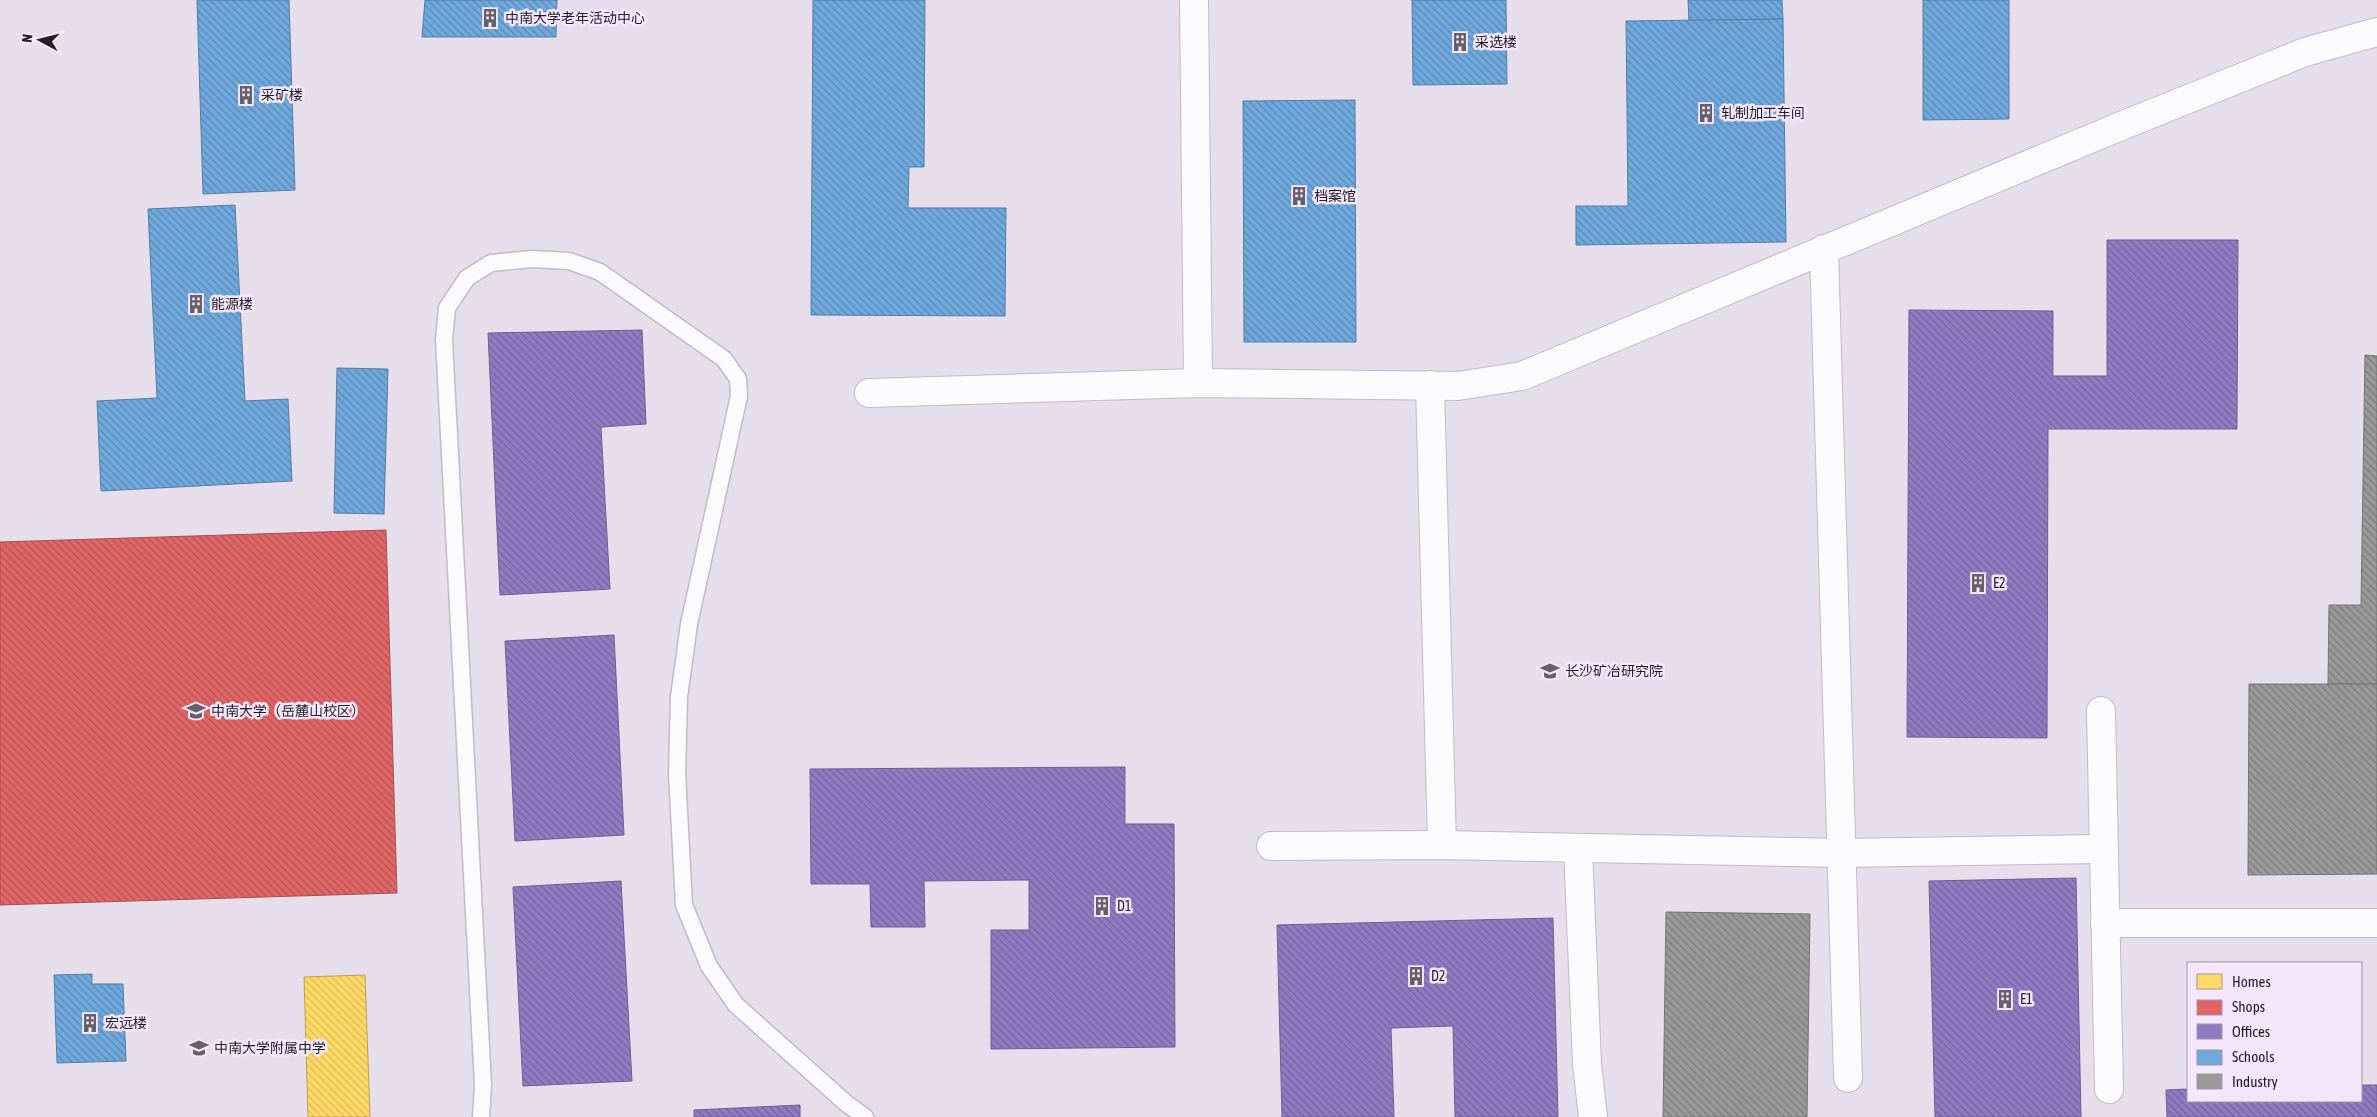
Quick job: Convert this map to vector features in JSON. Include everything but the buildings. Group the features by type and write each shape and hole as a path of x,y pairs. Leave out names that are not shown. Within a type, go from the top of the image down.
{"street":[{"path":"1194,0 1198,383"},
{"path":"869,393 1198,383 1458,386 1522,376 2305,52 2377,32"},
{"path":"1824,250 1848,1078"},
{"path":"1430,385 1442,845"},
{"path":"2101,710 2109,1089"},
{"path":"1271,846 1442,845 1842,852 2104,849"},
{"path":"1578,848 1587,1064 1593,1117"},
{"path":"2105,923 2377,923"}],"lane":[{"path":"481,1117 483,1085 444,340 447,308 467,278 491,263 532,258 568,261 600,272 724,359 738,379 739,396 689,624 679,697 677,773 684,905 709,966 736,1005 851,1110 865,1117"}],"place":[{"name":"中南大学老年活动中心","path":"490,18"},
{"name":"采选楼","path":"1460,42"},
{"name":"采矿楼","path":"246,95"},
{"name":"轧制加工车间","path":"1706,113"},
{"name":"档案馆","path":"1299,196"},
{"name":"能源楼","path":"196,304"},
{"name":"E2","path":"1978,583"},
{"name":"长沙矿冶研究院","path":"1550,671"},
{"name":"中南大学（岳麓山校区）","path":"196,711"},
{"name":"D1","path":"1102,906"},
{"name":"D2","path":"1416,976"},
{"name":"E1","path":"2005,999"},
{"name":"宏远楼","path":"90,1023"},
{"name":"中南大学附属中学","path":"199,1048"}]}
